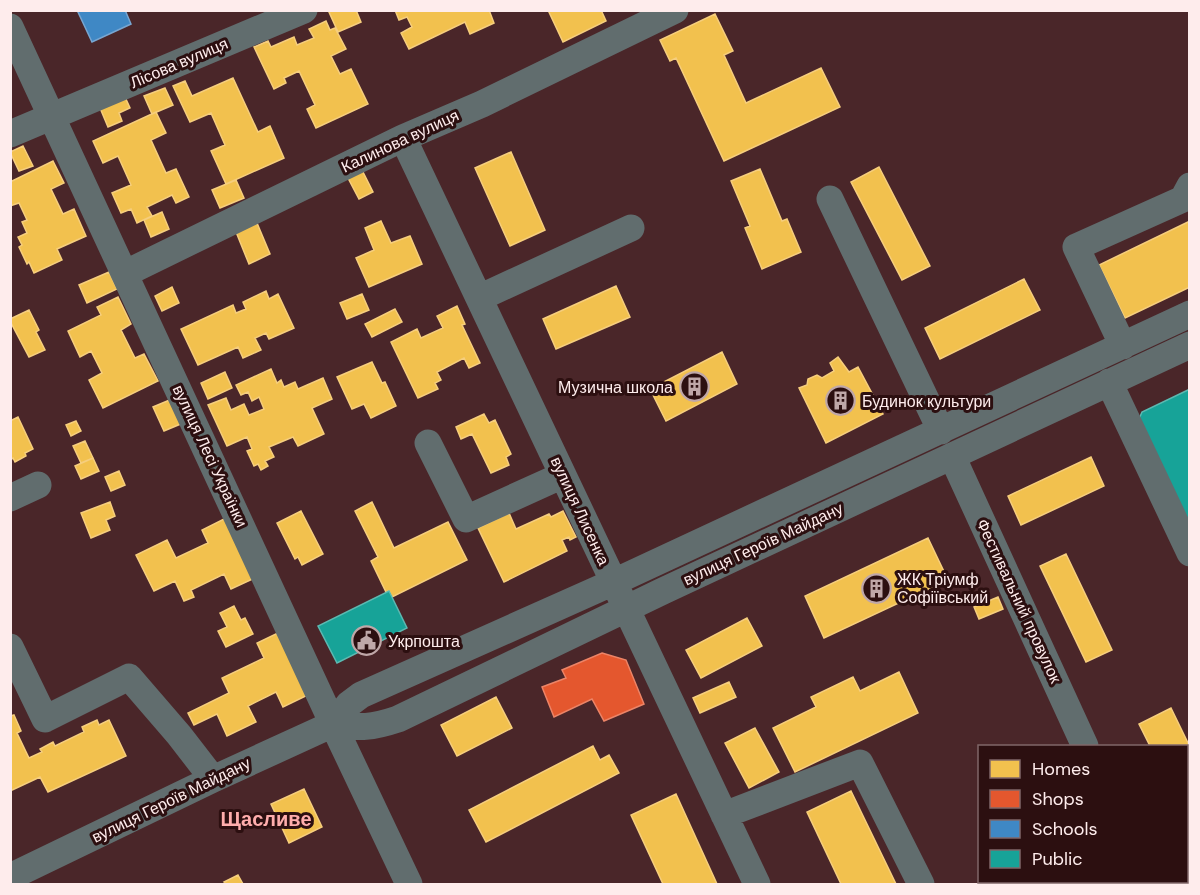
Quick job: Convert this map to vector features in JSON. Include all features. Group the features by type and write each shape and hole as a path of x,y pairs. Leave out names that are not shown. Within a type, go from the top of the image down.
{"street":[{"name":"Лісова вулиця","path":"10,134 304,10"},
{"name":"Калинова вулиця","path":"126,273 403,138 482,104 675,10"},
{"name":"вулиця Лесі Українки","path":"10,27 409,885"},
{"name":"вулиця Лисенка","path":"403,138 757,885"},
{"path":"1123,346 1076,247 1183,199 1190,186"},
{"path":"830,199 941,431"},
{"path":"479,298 631,228"},
{"name":"вулиця Героїв Майдану","path":"10,877 333,724 349,704 361,695 614,582 1190,314"},
{"name":"вулиця Героїв Майдану","path":"333,724 360,728 377,726 398,719 627,608 1190,345"},
{"path":"1109,382 1190,553"},
{"path":"428,443 466,519 563,475"},
{"name":"Фестивальний провулок","path":"952,456 1084,745"},
{"path":"10,498 38,485"},
{"path":"10,647 45,719 129,677 213,779"},
{"path":"724,815 860,763 921,885"}],"building: Homes":[{"path":"356,10 361,22 338,32 329,12"},
{"path":"395,10 489,10 494,23 470,34 465,22 409,49 401,33 412,27 407,17 399,20"},
{"path":"548,10 601,10 606,21 563,42"},
{"path":"715,14 733,51 724,55 746,103 821,68 840,107 724,161 676,58 670,61 660,40"},
{"path":"326,21 330,30 335,28 346,49 331,56 340,74 351,69 368,104 316,128 307,109 315,105 299,71 284,78 286,83 274,89 254,47 268,41 271,47 294,37 297,45 314,38 309,29"},
{"path":"233,78 258,132 270,126 284,158 226,184 211,151 225,145 211,113 190,122 173,86 185,81 192,96"},
{"path":"165,88 173,105 152,114 144,96"},
{"path":"125,97 130,108 119,113 122,121 108,127 100,108"},
{"path":"156,112 166,133 151,140 166,173 176,169 189,197 176,203 172,195 147,207 152,216 137,223 131,209 121,213 112,193 131,185 118,156 103,163 93,141"},
{"path":"23,146 33,166 19,171 10,152"},
{"path":"511,152 545,230 510,246 475,168"},
{"path":"53,161 64,183 51,189 63,214 74,209 86,236 57,249 62,260 34,273 19,247 22,245 18,237 27,233 22,222 27,220 19,203 10,206 10,182"},
{"path":"879,167 930,266 902,280 851,182"},
{"path":"760,169 782,221 787,219 801,252 762,269 745,228 750,226 731,181"},
{"path":"362,170 373,192 359,199 348,178"},
{"path":"236,180 244,198 220,208 212,190"},
{"path":"162,212 169,229 151,237 144,220"},
{"path":"381,221 391,243 410,236 422,264 369,287 356,258 374,250 365,228"},
{"path":"1190,221 1190,287 1125,318 1099,265"},
{"path":"257,223 270,254 249,264 236,232"},
{"path":"109,272 117,289 87,303 79,285"},
{"path":"1024,279 1040,310 940,359 925,328"},
{"path":"616,286 630,317 556,349 543,319"},
{"path":"172,287 179,303 162,311 155,296"},
{"path":"266,291 269,299 278,294 294,328 269,339 266,333 255,338 261,350 243,358 238,347 198,365 181,329 233,305 236,313 246,309 243,302"},
{"path":"362,294 369,310 347,319 340,303"},
{"path":"118,297 131,324 121,330 135,358 144,354 158,381 103,408 89,380 102,373 91,351 80,357 68,331 101,315 97,307"},
{"path":"457,306 465,324 462,325 480,363 469,368 464,358 437,372 441,380 435,383 438,389 418,398 391,342 417,329 421,338 443,328 437,316"},
{"path":"395,309 402,322 372,337 365,324"},
{"path":"29,310 39,330 36,332 45,350 29,357 10,319"},
{"name":"Музична школа","path":"722,352 737,384 666,421 650,389"},
{"name":"Будинок культури","path":"838,357 849,372 858,367 883,414 826,443 799,388 807,385 808,379 817,375 822,378 834,371 830,363"},
{"path":"372,362 382,383 385,382 396,406 371,418 364,404 352,409 337,377"},
{"path":"271,369 277,383 281,380 284,387 295,382 298,389 323,378 332,399 312,408 324,434 298,446 293,437 269,447 274,457 265,461 268,466 261,470 258,464 254,466 247,451 252,449 247,437 227,446 208,405 226,398 231,410 244,404 249,415 264,409 259,397 252,401 248,392 241,395 236,385"},
{"path":"225,372 232,388 208,399 201,383"},
{"path":"172,399 183,423 164,431 153,407"},
{"path":"484,414 489,423 495,420 511,454 506,457 509,465 491,473 472,434 461,439 456,427"},
{"path":"18,417 33,449 15,462 13,458 10,460 10,421"},
{"path":"76,421 81,431 71,436 66,425"},
{"path":"85,441 93,458 81,463 73,446"},
{"path":"1091,457 1104,486 1021,525 1008,496"},
{"path":"93,458 99,471 81,479 75,466"},
{"path":"119,471 125,485 111,491 105,477"},
{"path":"110,502 115,516 106,520 110,530 91,538 81,513"},
{"path":"372,502 394,548 448,522 467,560 392,597 389,591 386,592 371,561 378,557 355,511"},
{"path":"301,511 323,554 302,565 298,557 295,559 277,523"},
{"path":"563,511 576,537 562,540 567,551 504,582 478,528 509,513 516,529 549,514 551,517"},
{"path":"226,518 255,578 231,589 224,574 191,590 194,597 184,601 175,581 154,591 136,555 167,540 176,558 208,543 202,530"},
{"name":"ЖК Тріумф Софіївський","path":"928,538 948,580 824,638 805,596"},
{"path":"1066,554 1112,650 1086,662 1040,566"},
{"path":"998,597 1003,609 979,619 974,607"},
{"path":"234,606 241,620 245,618 253,634 226,647 218,631 227,627 220,613"},
{"path":"747,618 762,646 701,678 686,650"},
{"path":"280,632 310,694 283,707 276,692 248,706 256,722 227,736 217,714 194,725 188,713 229,693 222,678 264,658 257,643"},
{"path":"899,672 918,713 795,772 773,728 816,707 811,697 853,677 860,691"},
{"path":"729,682 736,697 700,713 693,698"},
{"path":"496,697 512,728 457,756 441,725"},
{"path":"1171,708 1189,745 1150,745 1139,724"},
{"path":"14,715 21,731 17,733 29,758 42,752 40,749 53,742 55,746 84,732 82,727 97,720 99,725 109,720 126,756 48,792 40,777 10,791 10,716"},
{"path":"755,728 779,772 749,788 725,743"},
{"path":"593,746 600,760 609,755 619,773 486,842 469,810"},
{"path":"304,789 322,827 289,843 271,804"},
{"path":"851,791 896,884 841,884 807,812"},
{"path":"676,794 717,884 663,884 631,815"},
{"path":"238,875 243,884 224,882"}],"building: Shops":[{"path":"602,653 626,660 644,704 604,721 592,699 554,717 542,687 566,678 562,670"}],"building: Schools":[{"path":"77,10 125,10 131,24 92,42"}],"building: Public":[{"path":"1190,389 1190,532 1136,426 1142,412"},
{"path":"389,591 407,628 337,663 318,626"}],"place":[{"name":"Музична школа","path":"694,387"},
{"name":"Будинок культури","path":"841,401"},
{"name":"ЖК Тріумф Софіївський","path":"876,588"},
{"name":"Укрпошта","path":"367,641"}],"district":[{"name":"Щасливе","path":"266,819"}]}
